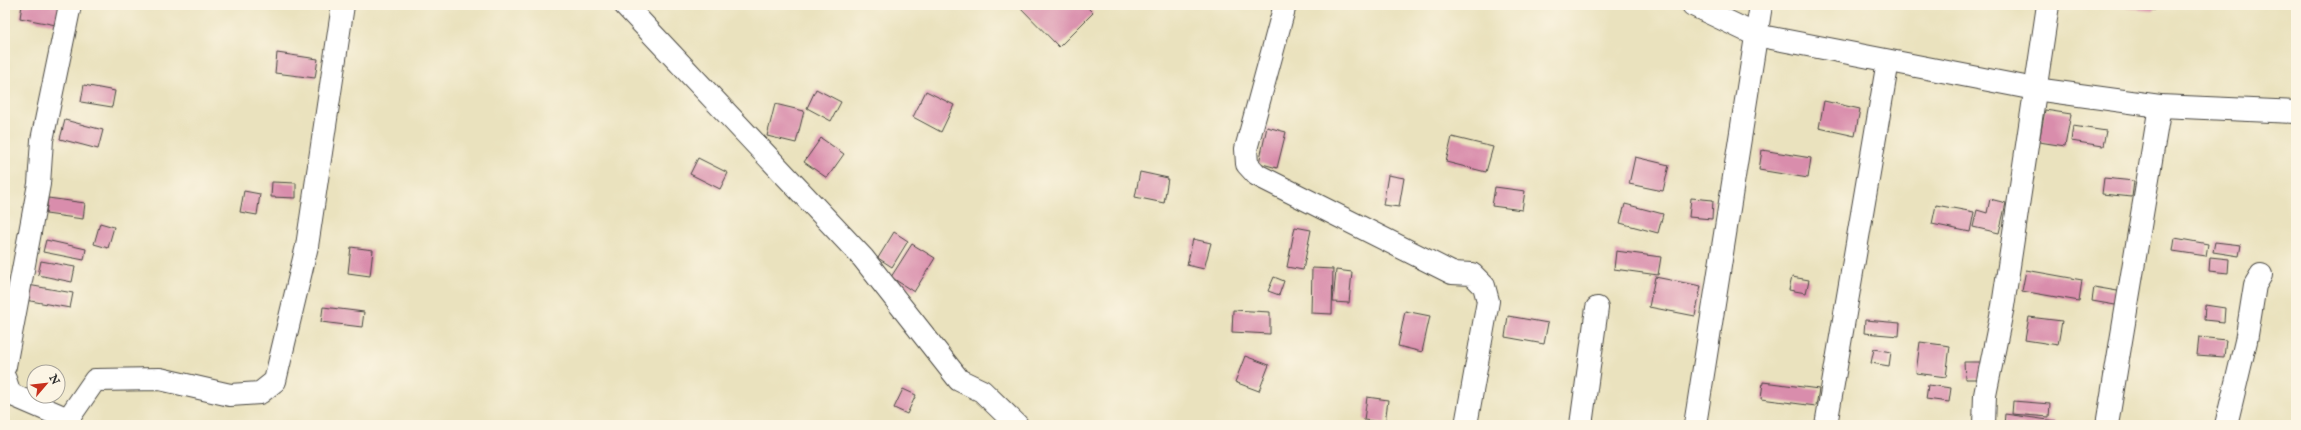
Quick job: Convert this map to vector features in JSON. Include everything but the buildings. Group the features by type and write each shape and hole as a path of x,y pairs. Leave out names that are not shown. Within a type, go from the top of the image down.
{"street":[{"path":"5,366 39,184 42,140 70,5"},
{"path":"5,379 10,394 67,422 94,380 160,379 230,395 260,393 275,381 307,246 343,5"},
{"path":"625,5 863,258 959,380 982,391 1017,425"},
{"path":"1285,5 1246,149 1247,164 1257,175 1452,274 1472,274 1484,286 1488,301 1466,425"},
{"path":"1693,5 1756,35 2035,89 2160,106 2296,112"},
{"path":"1695,425 1760,5"},
{"path":"1984,425 1985,395 2003,306 2048,5"},
{"path":"1826,425 1888,61"},
{"path":"2107,425 2160,106"},
{"path":"2226,425 2246,341 2255,286 2261,276"},
{"path":"1581,425 1597,308"}]}
